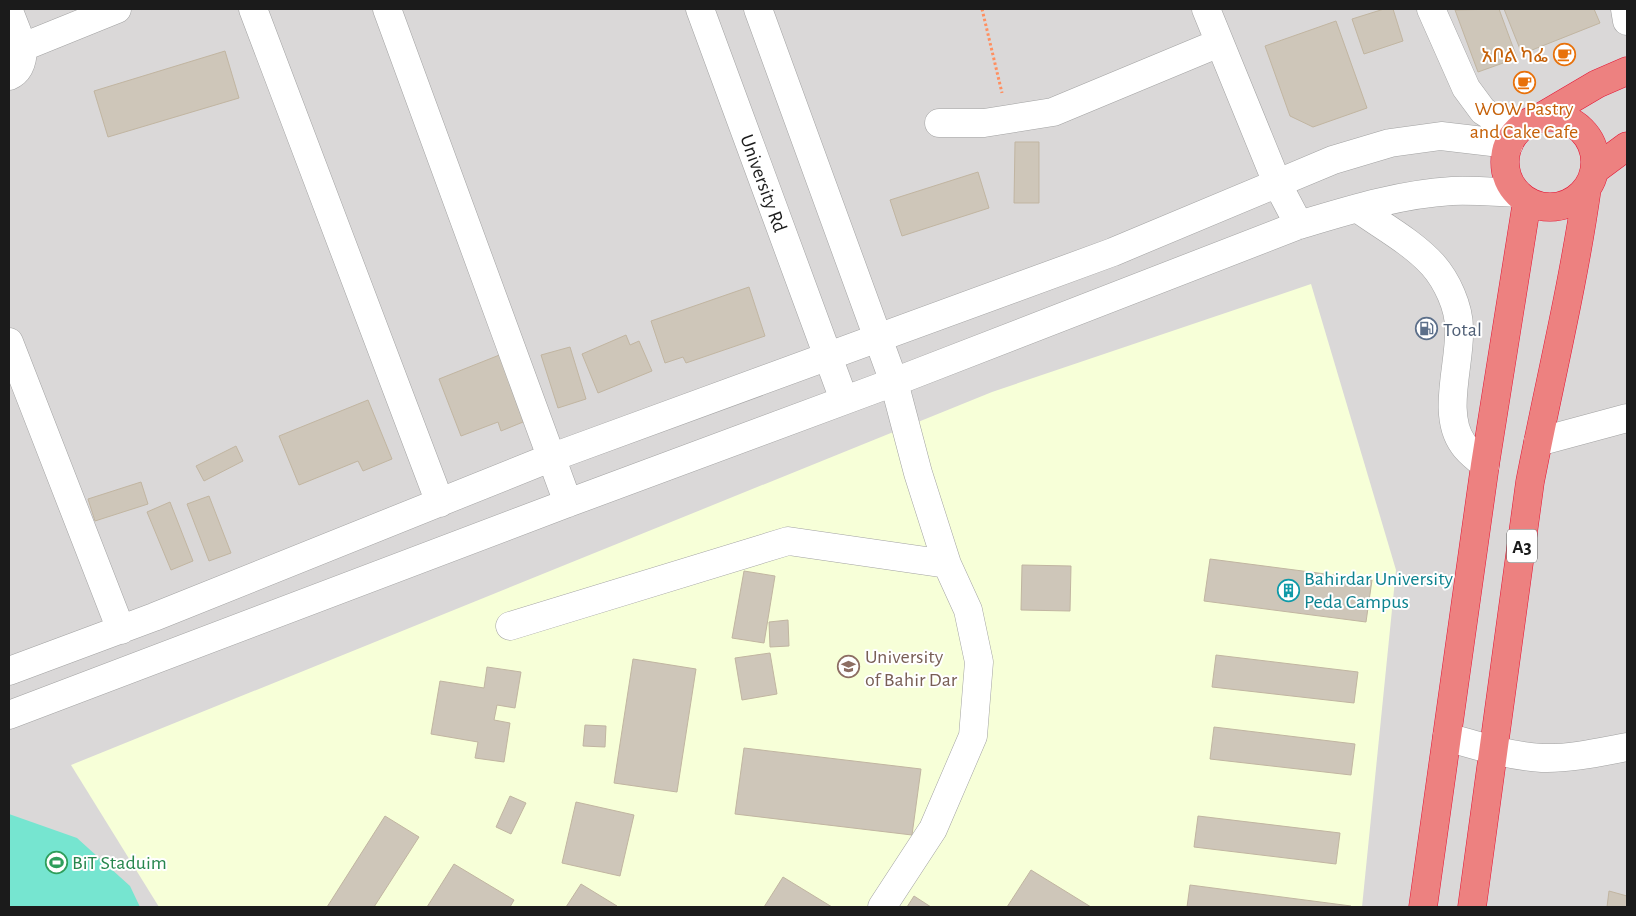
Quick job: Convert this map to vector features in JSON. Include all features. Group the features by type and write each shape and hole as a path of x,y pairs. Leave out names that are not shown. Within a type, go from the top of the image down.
{"highway":[{"path":"1627,71 1597,84 1541,117 1528,122 1513,138 1506,169 1509,182 1522,197 1543,207 1559,206 1575,200 1592,179 1627,146"},
{"name":"A3","path":"1472,907 1495,750 1530,482 1578,256 1595,152 1588,135 1576,124 1559,117 1541,117"},
{"path":"1423,907 1522,197"}],"street":[{"path":"23,47 117,9"},
{"path":"253,9 440,503"},
{"path":"388,9 550,458 568,503"},
{"name":"University Rd","path":"700,9 844,400"},
{"path":"758,9 877,340 894,382 918,472 947,564 968,610 979,662 973,736 933,828 882,907"},
{"path":"1206,9 1277,183 1300,225"},
{"path":"1431,9 1466,88 1483,112 1513,138"},
{"path":"1625,9 1627,21"},
{"path":"9,11 23,47 23,59 16,73 9,76"},
{"path":"939,122 984,123 1053,112 1219,42"},
{"path":"9,671 121,630 550,458 828,358 1113,252 1333,160 1390,143 1441,136 1513,138"},
{"path":"9,715 568,503 894,382 1300,225 1357,208 1402,198 1452,191 1522,197"},
{"path":"1357,208 1412,247 1433,265 1451,296 1460,328 1454,382 1454,424 1462,444 1484,465"},
{"path":"9,342 121,630"},
{"path":"1538,442 1627,418"},
{"path":"510,626 788,541 947,564"},
{"path":"1447,737 1495,750 1543,758 1588,754 1627,747"}],"path":[{"path":"982,9 1008,120"}],"shaded area":[{"path":"9,9 1627,9 1627,907 9,907"},
{"name":"University of Bahir Dar","path":"1311,284 1396,570 1362,907 159,907 71,765 992,392"},
{"name":"BiT Staduim","path":"9,814 77,838 130,886 140,907 9,907"}],"building":[{"path":"1384,9 1393,9 1403,41 1364,54 1352,19"},
{"path":"1499,9 1517,58 1478,72 1455,10"},
{"path":"1504,9 1594,9 1600,23 1522,54"},
{"path":"1336,21 1367,108 1313,127 1290,116 1265,46"},
{"path":"225,51 239,98 108,137 94,91"},
{"path":"1015,142 1039,142 1039,203 1014,203"},
{"path":"978,172 989,208 902,236 890,200"},
{"path":"749,287 765,336 686,363 683,357 665,363 651,321"},
{"path":"626,335 630,345 639,341 652,371 598,393 582,354"},
{"path":"570,347 586,399 558,408 541,355"},
{"path":"502,354 528,420 501,431 498,422 461,436 439,379"},
{"path":"368,400 392,459 363,471 358,461 299,485 279,436"},
{"path":"236,446 243,461 204,481 196,466"},
{"path":"141,482 148,504 95,521 88,499"},
{"path":"209,496 231,553 209,561 187,504"},
{"path":"170,502 193,561 171,570 147,512"},
{"name":"Bahirdar University Peda Campus","path":"1210,559 1372,580 1366,622 1204,601"},
{"path":"1022,565 1071,566 1070,611 1021,610"},
{"path":"744,571 775,576 764,643 732,638"},
{"path":"788,620 789,646 770,647 769,622"},
{"path":"770,653 777,694 742,700 735,658"},
{"path":"1216,655 1358,672 1354,703 1212,687"},
{"path":"633,659 696,669 677,792 614,783"},
{"path":"487,667 521,672 515,708 497,705 494,720 510,723 504,762 475,758 478,742 431,734 440,681 484,688"},
{"path":"585,725 606,726 605,747 583,746"},
{"path":"1214,727 1355,744 1351,775 1210,759"},
{"path":"744,748 921,769 912,835 735,814"},
{"path":"510,796 526,803 511,834 496,827"},
{"path":"576,802 634,815 620,876 562,863"},
{"path":"385,816 419,837 374,907 327,907"},
{"path":"1198,816 1340,833 1336,864 1194,847"},
{"path":"454,864 514,900 510,907 427,907"},
{"path":"1031,870 1091,907 1007,907"},
{"path":"783,877 832,907 764,907"},
{"path":"581,884 617,906 566,907"},
{"path":"1190,885 1351,906 1351,907 1187,907"},
{"path":"1609,891 1627,896 1627,907 1607,907"},
{"path":"914,896 931,907 907,907"}],"place":[{"name":"አቦል ካፌ","path":"1564,55"},
{"name":"WOW Pastry and Cake Cafe","path":"1524,82"},
{"name":"Total","path":"1427,329"},
{"name":"Bahirdar University Peda Campus","path":"1288,590"},
{"name":"University of Bahir Dar","path":"849,667"},
{"name":"BiT Staduim","path":"56,862"}]}
